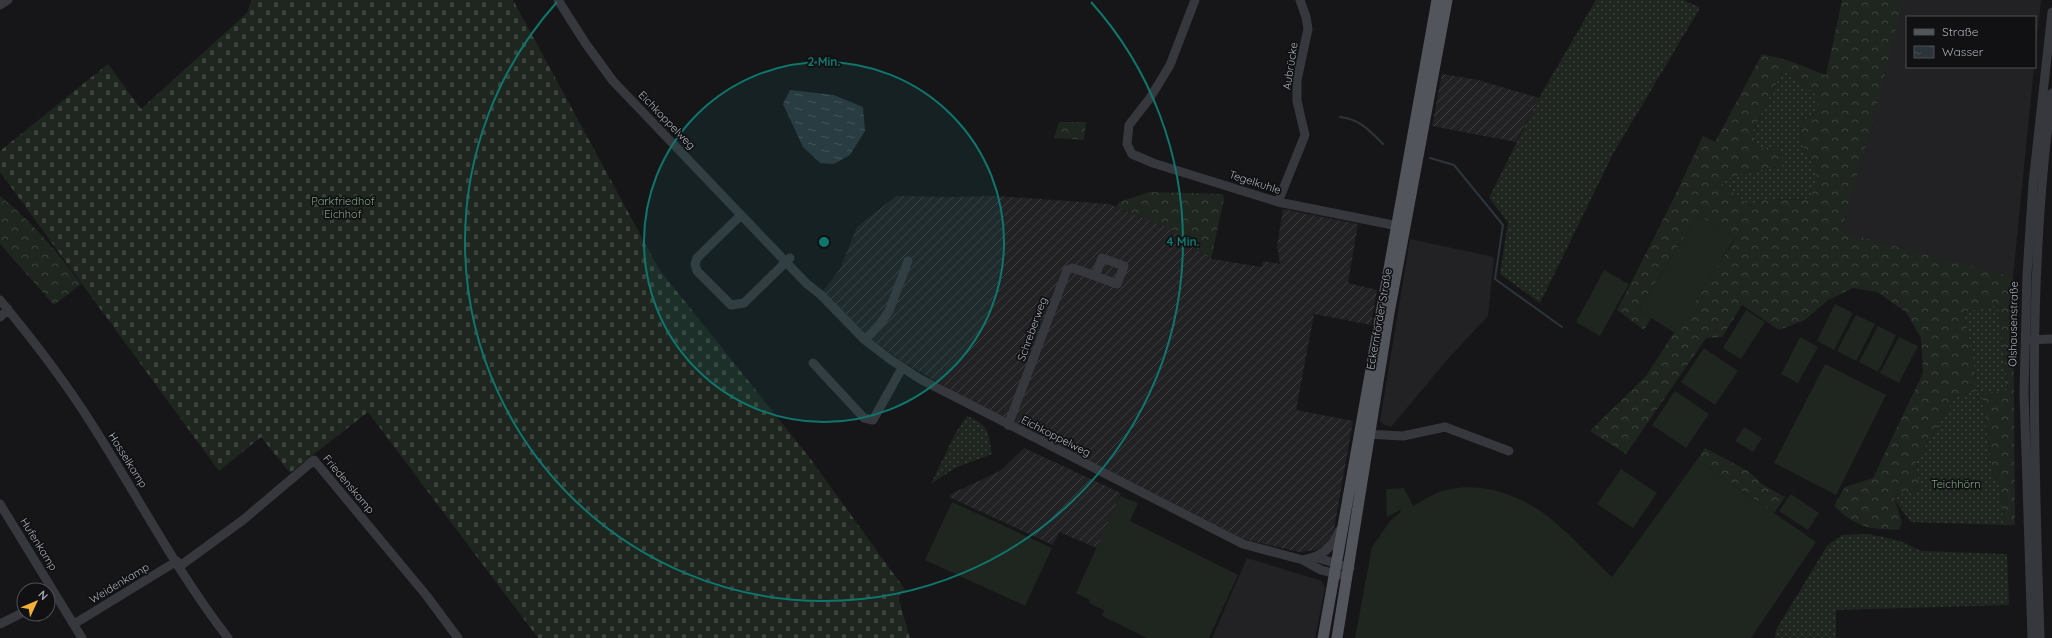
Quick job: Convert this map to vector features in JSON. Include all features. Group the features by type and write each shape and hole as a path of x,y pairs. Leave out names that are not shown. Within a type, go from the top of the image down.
{"main road":[{"name":"Eckernförder Straße","path":"1323,638 1337,569 1343,525 1364,434 1437,0"},
{"name":"Eckernförder Straße","path":"1400,226 1447,0"},
{"name":"Eckernförder Straße","path":"1337,638 1349,572 1364,434"}],"street":[{"path":"0,5 8,0"},
{"name":"Eichkoppelweg","path":"558,0 608,75 741,215 788,260 865,340 902,368 1008,426 1242,544 1302,560 1321,570 1337,569"},
{"name":"Tegelkuhle","path":"1195,0 1170,65 1150,98 1129,125 1127,144 1132,154 1137,157 1278,202 1400,226"},
{"name":"Aubrücke","path":"1278,202 1305,135 1297,101 1297,80 1308,30 1300,0"},
{"name":"Olshausenstraße","path":"2040,638 2026,274 2033,183 2052,12"},
{"name":"Olshausenstraße","path":"2032,638 2024,392 2052,94"},
{"path":"741,215 697,258 695,264 697,271 732,305 744,303 788,260"},
{"path":"865,340 880,324 889,311 908,261"},
{"name":"Schreberweg","path":"1008,426 1067,270 1073,268 1095,276"},
{"name":"Hasselkamp","path":"0,300 37,345 82,409 178,564 228,638"},
{"path":"0,317 8,309"},
{"path":"2029,340 2052,339"},
{"path":"813,363 864,418 873,420 902,368"},
{"path":"1364,434 1403,436 1446,427 1509,451"},
{"name":"Friedenskamp","path":"178,564 243,520 314,460 426,595 458,638"},
{"name":"Hufenkamp","path":"0,504 44,582"},
{"name":"Eichkoppelweg","path":"1302,560 1315,558 1331,548 1343,525"},
{"name":"Eichkoppelweg","path":"1315,558 1337,569 1349,572"},
{"name":"Weidenkamp","path":"74,624 178,564"},
{"name":"Hufenkamp","path":"56,602 74,624 82,638"},
{"path":"0,624 16,616"}],"shaded area":[{"path":"1842,0 2041,0 2036,48 2036,16 1906,16 1906,68 2034,68 2013,277 1841,233 1845,215"},
{"path":"1442,74 1478,80 1539,98 1516,142 1432,126"},
{"path":"896,196 997,196 1109,204 1171,229 1211,259 1262,267 1263,261 1280,264 1277,246 1283,209 1358,224 1348,283 1377,290 1371,325 1314,314 1296,410 1353,421 1332,540 1320,550 1299,552 1243,539 958,394 903,362 867,336 823,291 840,269 857,227"},
{"path":"1410,239 1494,257 1488,316 1447,360 1391,427 1380,421"},
{"path":"1024,448 1121,493 1097,548 1059,532 1053,545 949,497 953,493 1000,471"},
{"path":"1247,558 1322,581 1325,588 1315,638 1212,638"}],"green space":[{"name":"Parkfriedhof Eichhof","path":"251,0 513,0 659,269 809,457 906,591 898,596 910,638 538,638 368,412 290,473 261,437 219,471 0,172 0,151 108,64 141,109 247,13"},
{"path":"1596,0 1684,0 1700,8 1614,152 1540,303 1500,274 1508,222 1489,198 1539,98"},
{"path":"1842,0 1903,0 1880,94 1841,232 2013,277 2015,525 2004,525 1999,481 1993,476 1982,394 2008,390 1998,305 1964,312 1978,391 1956,396 1916,461 1919,490 1893,495 1902,522 1899,530 1879,529 1864,526 1850,519 1834,506 1845,487 1873,478 1923,373 1921,338 1906,312 1877,292 1853,288 1828,300 1805,320 1779,330 1742,305 1722,337 1706,338 1626,454 1590,431 1646,376 1735,239 1698,215 1638,310 1651,318 1644,330 1617,310 1673,200 1703,136 1715,142 1762,54 1787,60 1826,75","holes":["1783,70 1817,95 1818,111 1801,122 1800,141 1817,172 1811,200 1764,199 1749,205 1719,181 1753,171 1784,166 1779,146 1758,149 1753,131"]},
{"path":"1783,70 1817,95 1818,111 1801,122 1800,141 1817,172 1812,200 1764,199 1749,205 1719,181 1753,171 1784,166 1758,149 1753,131"},
{"path":"1059,122 1086,122 1084,140 1054,138"},
{"path":"1149,192 1223,194 1224,199 1211,259 1171,229 1116,207 1119,202"},
{"path":"0,196 44,237 81,284 54,305 0,244"},
{"path":"1698,215 1735,238 1675,333 1638,310"},
{"path":"1604,270 1629,284 1600,336 1576,322"},
{"path":"1835,304 1853,313 1834,350 1817,341"},
{"name":"Teichhörn","path":"1998,305 2008,390 1982,395 1993,476 1999,481 2004,525 1911,522 1893,498 1893,495 1919,490 1916,461 1956,396 1978,391 1964,312"},
{"path":"1746,310 1765,322 1741,359 1723,348"},
{"path":"1856,315 1875,324 1856,361 1837,351"},
{"path":"1878,326 1896,335 1878,372 1859,362"},
{"path":"1800,337 1818,347 1798,383 1781,374"},
{"path":"1899,337 1918,346 1899,383 1880,373"},
{"path":"1704,348 1738,371 1715,405 1681,382"},
{"path":"1825,364 1886,395 1836,495 1774,463"},
{"path":"1675,391 1709,414 1686,448 1652,425"},
{"path":"967,416 980,422 984,426 990,440 992,454 955,468 931,484 955,434"},
{"path":"1744,427 1762,438 1753,452 1735,441"},
{"path":"1705,448 1748,471 1763,485 1785,497 1774,513 1697,460"},
{"path":"1697,460 1816,542 1751,638 1355,638 1372,547 1390,521 1401,512 1400,510 1387,517 1386,489 1404,488 1413,506 1437,493 1459,488 1473,487 1487,489 1514,497 1539,510 1550,518 1612,577"},
{"path":"1621,469 1657,493 1633,528 1597,504"},
{"path":"1791,494 1819,513 1808,530 1779,511"},
{"path":"1120,496 1138,503 1130,521 1238,575 1209,638 1147,638 1102,616 1104,610 1089,603 1090,600 1076,593"},
{"path":"952,502 1052,548 1025,606 925,560"},
{"path":"1868,534 1900,541 1921,551 2007,554 2009,605 1836,610 1836,638 1775,638 1776,630 1827,546 1842,535"}],"water":[{"path":"790,90 834,95 863,107 865,131 850,155 834,164 820,163 803,147 783,104"}],"waterway":[{"path":"1340,117 1353,120 1364,126 1383,144"},
{"path":"1430,158 1454,165 1503,225 1495,279 1562,327"}]}
